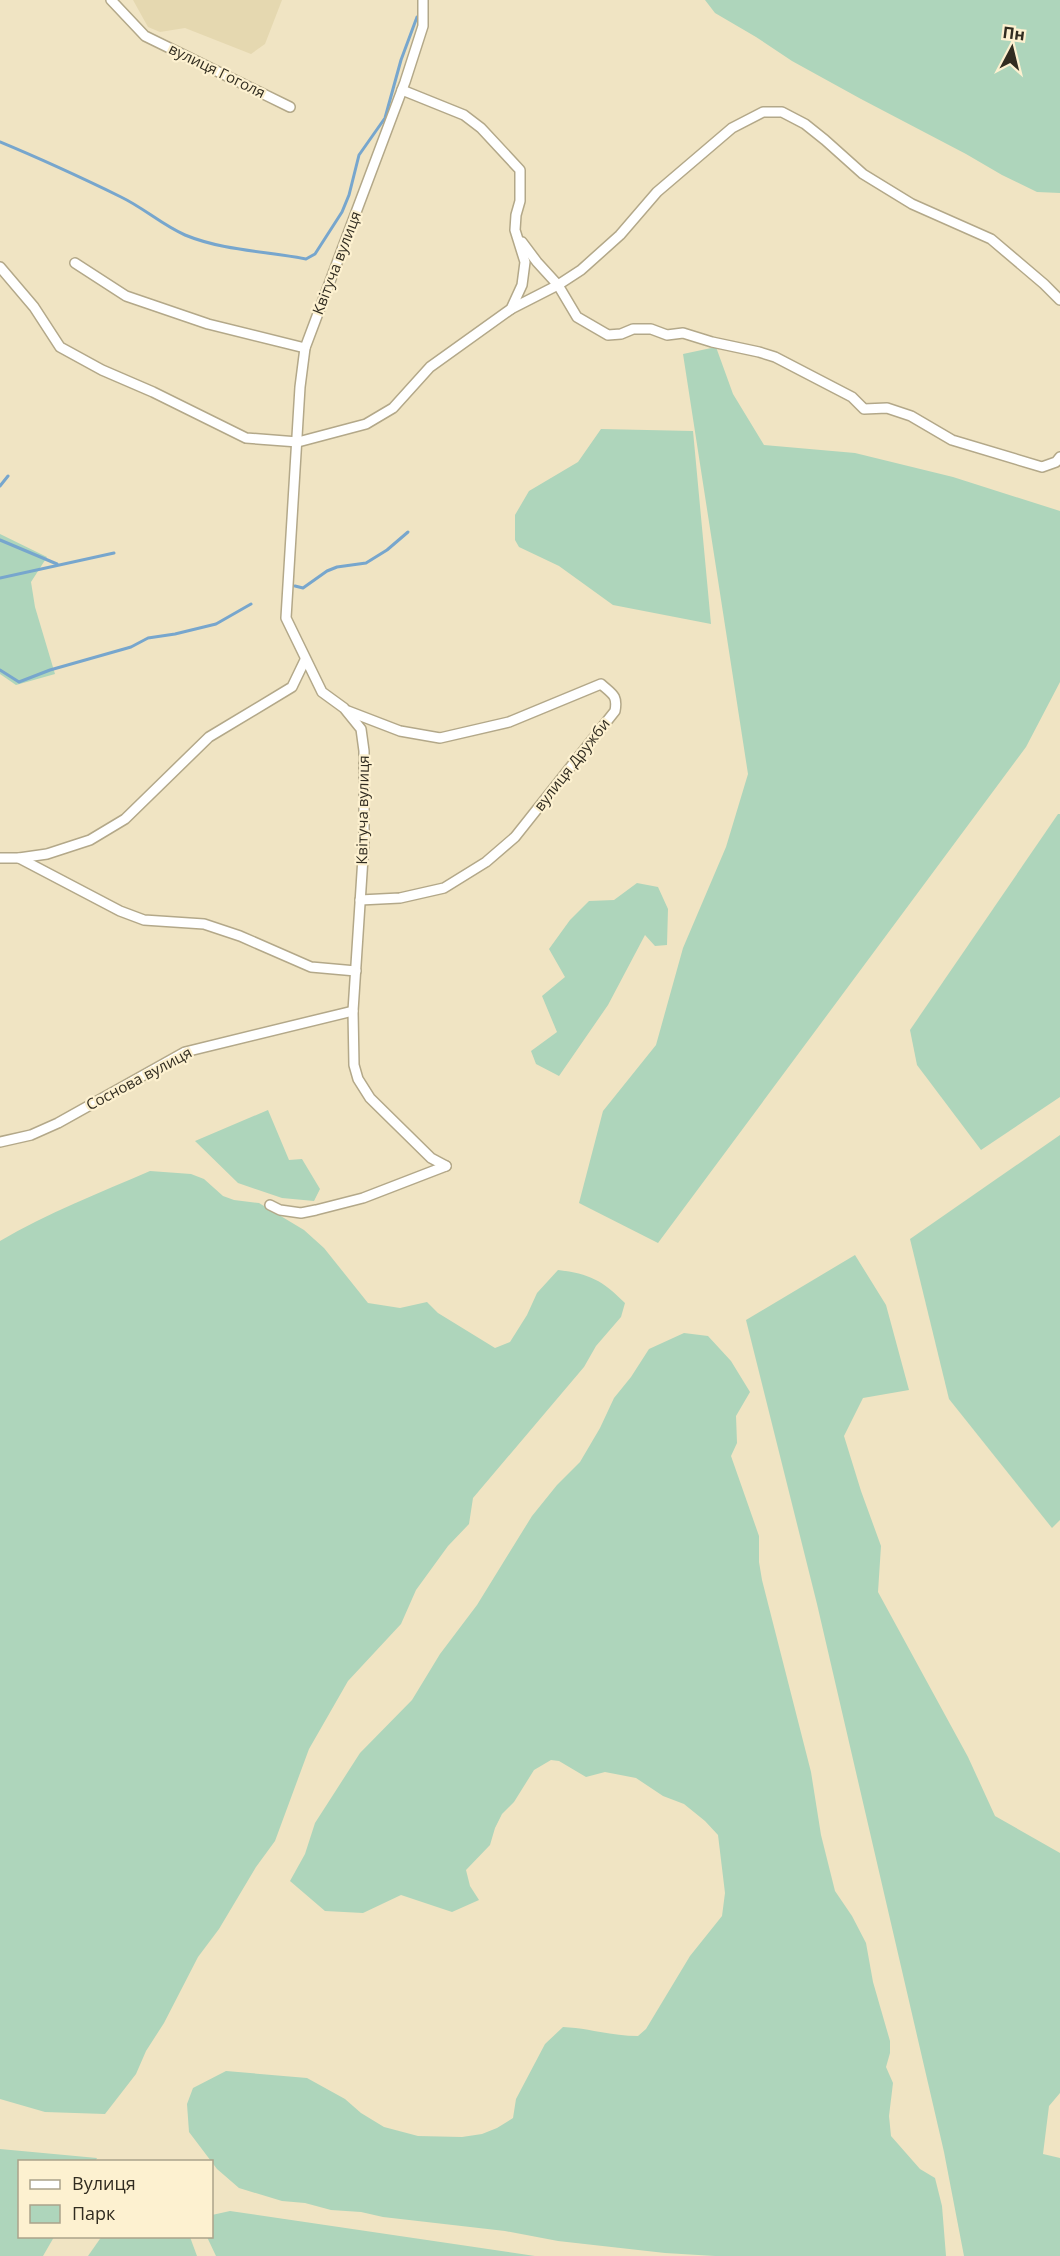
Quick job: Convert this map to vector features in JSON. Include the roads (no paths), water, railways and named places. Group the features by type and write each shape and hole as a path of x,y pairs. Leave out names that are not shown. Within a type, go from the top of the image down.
{"street":[{"name":"вулиця Гоголя","path":"111,0 145,36 290,107"},
{"name":"Квітуча вулиця","path":"270,1205 280,1210 301,1213 316,1210 363,1198 446,1166 431,1158 364,1089 354,1065 353,1011 364,842 364,751 361,729 345,710 322,692 286,618 305,348 402,90 423,26 423,0"},
{"path":"402,90 464,115 481,128 520,170 520,201 515,230 525,262 522,285 511,309"},
{"path":"0,267 34,307 60,347 102,370 153,392 246,438 298,442 366,424 393,408 430,368 511,309 558,285 581,270 620,235 657,192 726,133 763,112 782,112 805,124 863,174 912,204 991,239 1060,300"},
{"path":"518,237 558,285 577,317 608,335 621,334 633,329 651,329 667,335 683,333 775,357 852,396 864,409 887,408 911,416 952,440 1042,467 1056,462 1060,457"},
{"path":"75,263 126,296 208,324 305,348"},
{"path":"0,858 47,854 90,840 125,819 209,737 292,687 305,660"},
{"name":"вулиця Дружби","path":"345,710 400,731 440,738 509,722 601,684 613,694 616,702 615,711 515,837 486,862 444,888 400,898 360,900"},
{"path":"19,858 120,911 144,920 204,924 240,936 311,967 356,971"},
{"name":"Соснова вулиця","path":"0,1142 31,1135 58,1123 185,1052 353,1011"}],"waterway":[{"path":"0,142 121,197 185,235 230,248 306,259 315,254 342,212 349,195 359,155 385,118 401,60 417,17"},
{"path":"0,486 8,476"},
{"path":"295,586 303,588 327,571 337,567 366,563 387,550 408,532"},
{"path":"0,540 57,564"},
{"path":"0,578 114,553"},
{"path":"0,670 19,682 50,670 131,647 148,638 216,624 251,604"}]}
